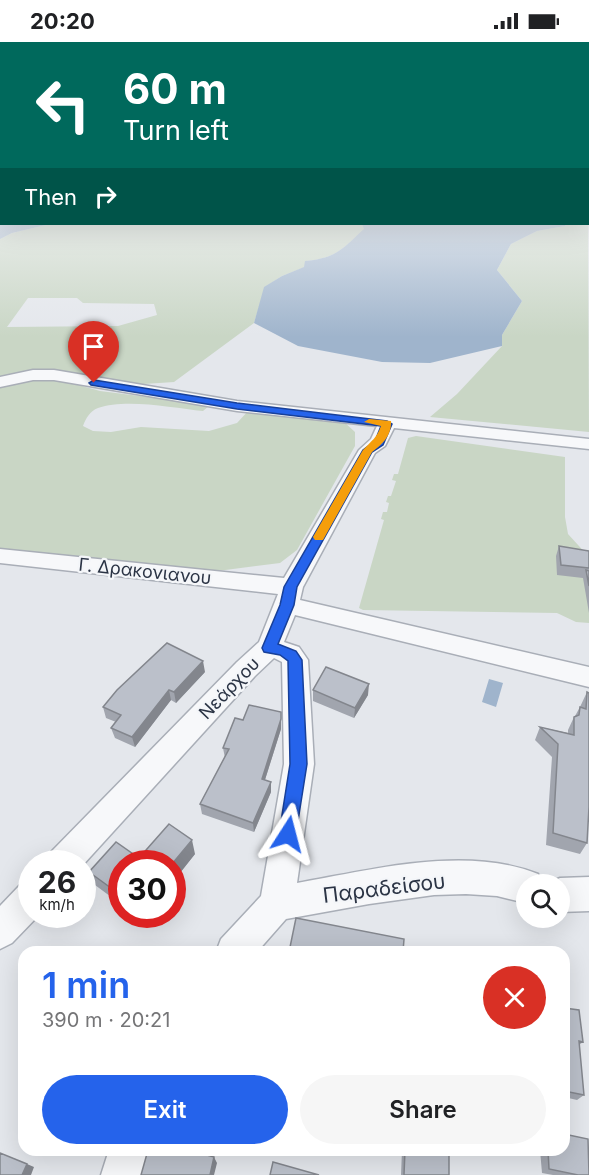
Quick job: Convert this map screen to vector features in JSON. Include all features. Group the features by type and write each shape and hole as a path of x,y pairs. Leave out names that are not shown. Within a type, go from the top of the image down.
{"street":[{"path":"0,382 33,375 54,375 190,399 352,419 375,432 408,426 589,444"},
{"name":"Νεάρχου","path":"75,850 238,677 269,648 289,596 375,432"},
{"name":"Γ. Δρακονιανου","path":"0,556 289,596 589,676"},
{"path":"240,946 278,904 299,764 295,660 284,650 269,648"},
{"name":"Παραδείσου","path":"278,904 417,880 478,879 516,885"},
{"path":"570,895 589,894"},
{"path":"0,931 18,912"},
{"path":"123,1175 129,1156"}],"green space":[{"path":"21,231 363,231 332,255 306,261 305,267 282,276 265,287 254,323 174,382 129,385 45,369 0,377 0,239","holes":["28,298 77,298 83,303 154,304 157,315 118,326 7,327"]},
{"path":"537,231 588,231 589,432 430,417 457,394 502,346 502,335 522,301 497,270 511,244"},
{"path":"35,377 53,378 100,391 210,405 203,411 136,404 109,405 95,409 87,418 83,426 93,431 111,432 141,427 209,431 237,423 249,410 343,421 355,432 355,446 297,550 280,563 210,572 0,549 0,384"},
{"path":"416,436 565,457 565,517 568,534 589,557 589,623 576,622 557,613 363,610 359,608 384,520 381,519 383,512 387,512 389,503 386,502 388,496 391,496 396,481 392,480 394,474 398,474 408,438"}],"water":[{"path":"0,231 21,231 12,233 0,239"},
{"path":"362,231 538,231 511,244 497,270 522,301 502,335 502,346 430,363 382,362 298,346 254,323 264,287 304,267 305,261 325,258 350,242"},
{"path":"489,679 503,683 496,707 482,702"}],"building":[{"path":"559,546 589,551 589,568 561,565"},
{"path":"167,643 203,661 174,692 169,690 132,737 111,728 121,715 103,707 117,690"},
{"path":"326,667 369,684 355,708 313,690"},
{"path":"587,692 589,693 589,807 587,843 553,833 558,744 540,727 574,735 574,717 579,715 580,707 586,709"},
{"path":"249,705 281,712 281,719 262,779 271,782 253,823 200,804 229,749 223,748 235,718 243,720"},
{"path":"169,824 192,840 184,850 146,850"},
{"path":"116,842 128,850 109,850"},
{"path":"108,851 108,886 96,877 96,864"},
{"path":"296,918 404,939 403,946 290,946"},
{"path":"570,1009 579,1010 583,1042 579,1041 584,1095 570,1092"},
{"path":"570,1135 588,1139 589,1175 549,1169 548,1156 570,1156"},
{"path":"0,1153 27,1164 22,1175 0,1175"},
{"path":"146,1156 214,1157 210,1175 141,1175"},
{"path":"405,1156 449,1156 449,1175 404,1175"},
{"path":"273,1162 319,1175 270,1175"}],"slow traffic":[{"path":"319,537 368,450 379,442 384,433 387,424 369,422"}],"route":[{"path":"94,383 237,406 387,424 379,442 368,450 291,587 287,605 269,648 284,650 295,660 299,764 288,834"}]}
